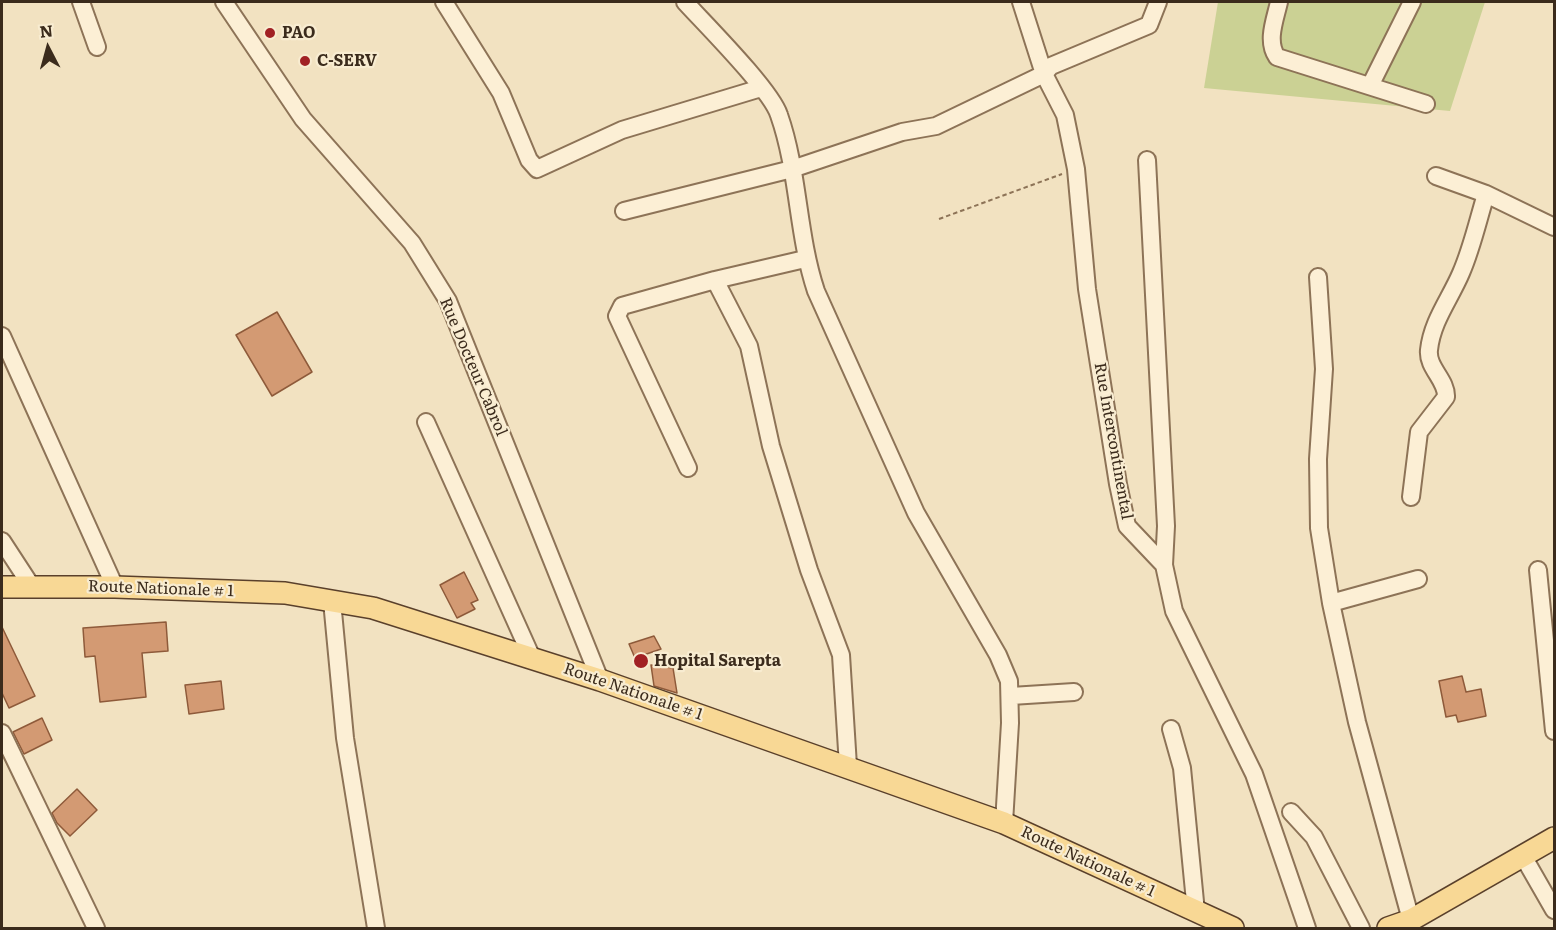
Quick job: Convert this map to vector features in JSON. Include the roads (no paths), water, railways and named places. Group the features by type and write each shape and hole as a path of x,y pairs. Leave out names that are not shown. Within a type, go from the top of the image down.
{"main road":[{"name":"Route Nationale # 1","path":"2,587 115,587 285,593 373,608 600,680 1004,823 1233,928"},
{"path":"1402,926 1554,838"}],"street":[{"path":"81,2 97,47"},
{"name":"Rue Docteur Cabrol","path":"224,2 303,119 412,243 448,301 600,680"},
{"path":"444,2 501,93 529,160 537,169 622,130 761,88"},
{"path":"685,2 761,88 779,112 792,169 805,259 816,291 916,513 998,655 1009,681 1011,696 1004,823"},
{"name":"Rue Intercontinental","path":"1021,2 1065,115 1076,169 1087,289 1118,484 1127,526 1164,565"},
{"path":"624,211 792,169 902,132 936,126 1048,70 1149,25 1158,2"},
{"path":"1279,2 1272,36 1272,50 1277,57 1426,104"},
{"path":"1370,86 1412,2"},
{"path":"1147,160 1166,526 1164,565 1174,611 1254,774 1307,928"},
{"path":"1436,176 1486,194 1554,227"},
{"path":"1411,496 1419,432 1446,397 1446,389 1430,361 1428,352 1435,323 1461,273 1486,194"},
{"path":"688,468 616,316 622,306 715,280 805,259"},
{"path":"1318,277 1324,369 1318,459 1319,528 1331,603 1402,926"},
{"path":"715,280 749,346 771,446 809,570 841,655 848,766"},
{"path":"2,336 115,587"},
{"path":"426,422 532,658"},
{"path":"2,541 32,587"},
{"path":"1538,570 1554,731"},
{"path":"1331,603 1418,579"},
{"path":"332,601 345,738 376,928"},
{"path":"1011,696 1074,692"},
{"path":"1171,729 1182,768 1196,912"},
{"path":"2,733 96,928"},
{"path":"1291,812 1314,837 1361,928"},
{"path":"1523,856 1554,910"}],"place":[{"name":"PAO","path":"270,33"},
{"name":"C-SERV","path":"305,61"},
{"name":"Hopital Sarepta","path":"641,661"}]}
